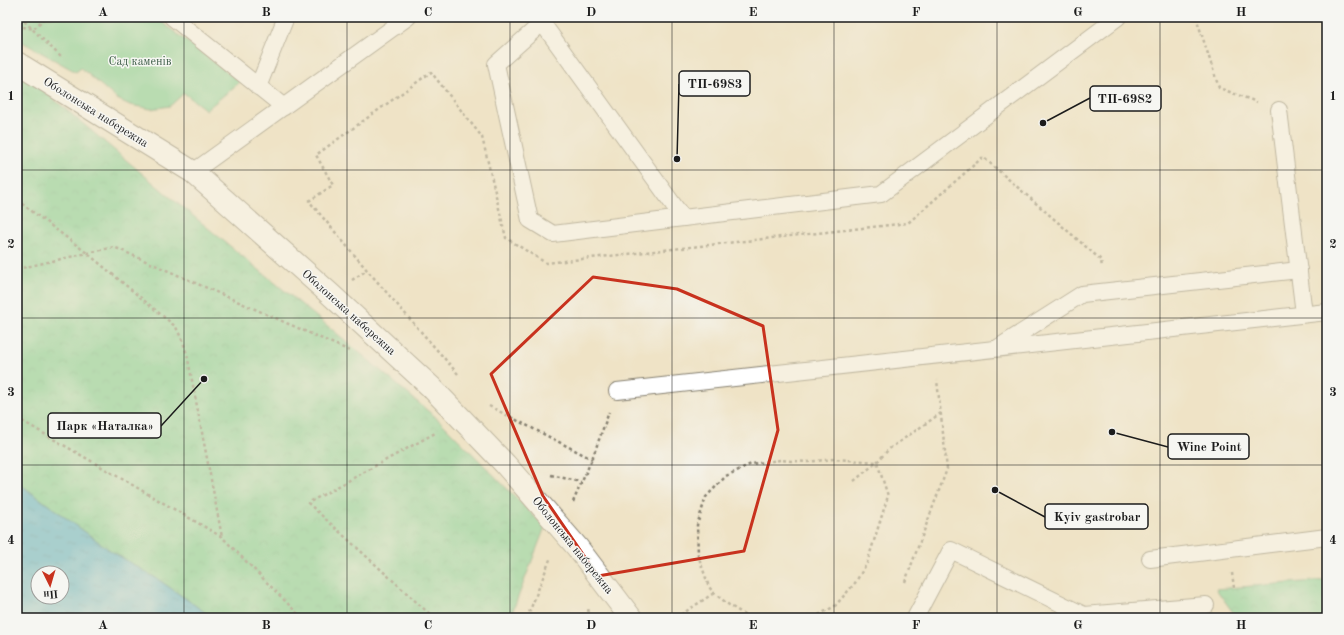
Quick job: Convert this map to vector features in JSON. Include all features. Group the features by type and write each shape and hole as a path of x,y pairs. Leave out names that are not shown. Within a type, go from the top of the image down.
{"street":[{"name":"Оболонська набережна","path":"17,63 193,172 330,294 431,387 505,464 562,529 593,567 631,618"}],"lane":[{"path":"172,17 258,87 284,106"},
{"path":"258,87 286,17"},
{"path":"193,172 408,17"},
{"path":"683,218 540,20 496,64 530,220 553,234 881,194 1118,17"},
{"path":"1279,110 1304,314"},
{"path":"997,348 1082,294 1299,270"},
{"path":"617,391 1327,312"},
{"path":"1150,559 1327,537"},
{"path":"915,618 951,550 1083,616 1206,605"}],"path":[{"path":"17,26 34,29 45,17"},
{"path":"1196,17 1219,88 1279,110"},
{"path":"17,200 87,252 176,327 187,354 222,538"},
{"path":"17,269 114,247 352,352"},
{"path":"902,588 947,469 934,356"},
{"path":"434,618 308,503 486,405 592,459"},
{"path":"854,481 889,450 941,413"},
{"path":"17,418 222,538 302,618"},
{"path":"750,618 728,605 709,587 698,555 697,525 706,497 726,476 751,464 780,460 807,462 834,459 877,462"},
{"path":"813,618 835,606 855,583 867,563 888,496 877,462"},
{"path":"676,618 714,593"}],"highlighted area":[{"path":"593,277 677,289 763,326 778,430 744,551 598,576 543,496 491,374"}],"green space":[{"name":"Сад каменів","path":"17,17 155,17 240,82 206,110 184,93 170,106 151,109 130,105 117,99 81,68 76,72 17,39"},
{"path":"17,70 24,74 170,197 340,336 441,422 545,527 510,618 213,618 159,580 111,551 17,482"},
{"path":"1327,580 1327,618 1237,618 1216,589"}],"water":[{"path":"17,482 111,551 159,580 213,618 17,618"}],"place":[{"name":"ТП-6982","path":"1043,123"},
{"name":"ТП-6983","path":"677,159"},
{"name":"Парк «Наталка»","path":"204,379"},
{"name":"Wine Point","path":"1112,432"},
{"name":"Kyiv gastrobar","path":"995,490"}]}
